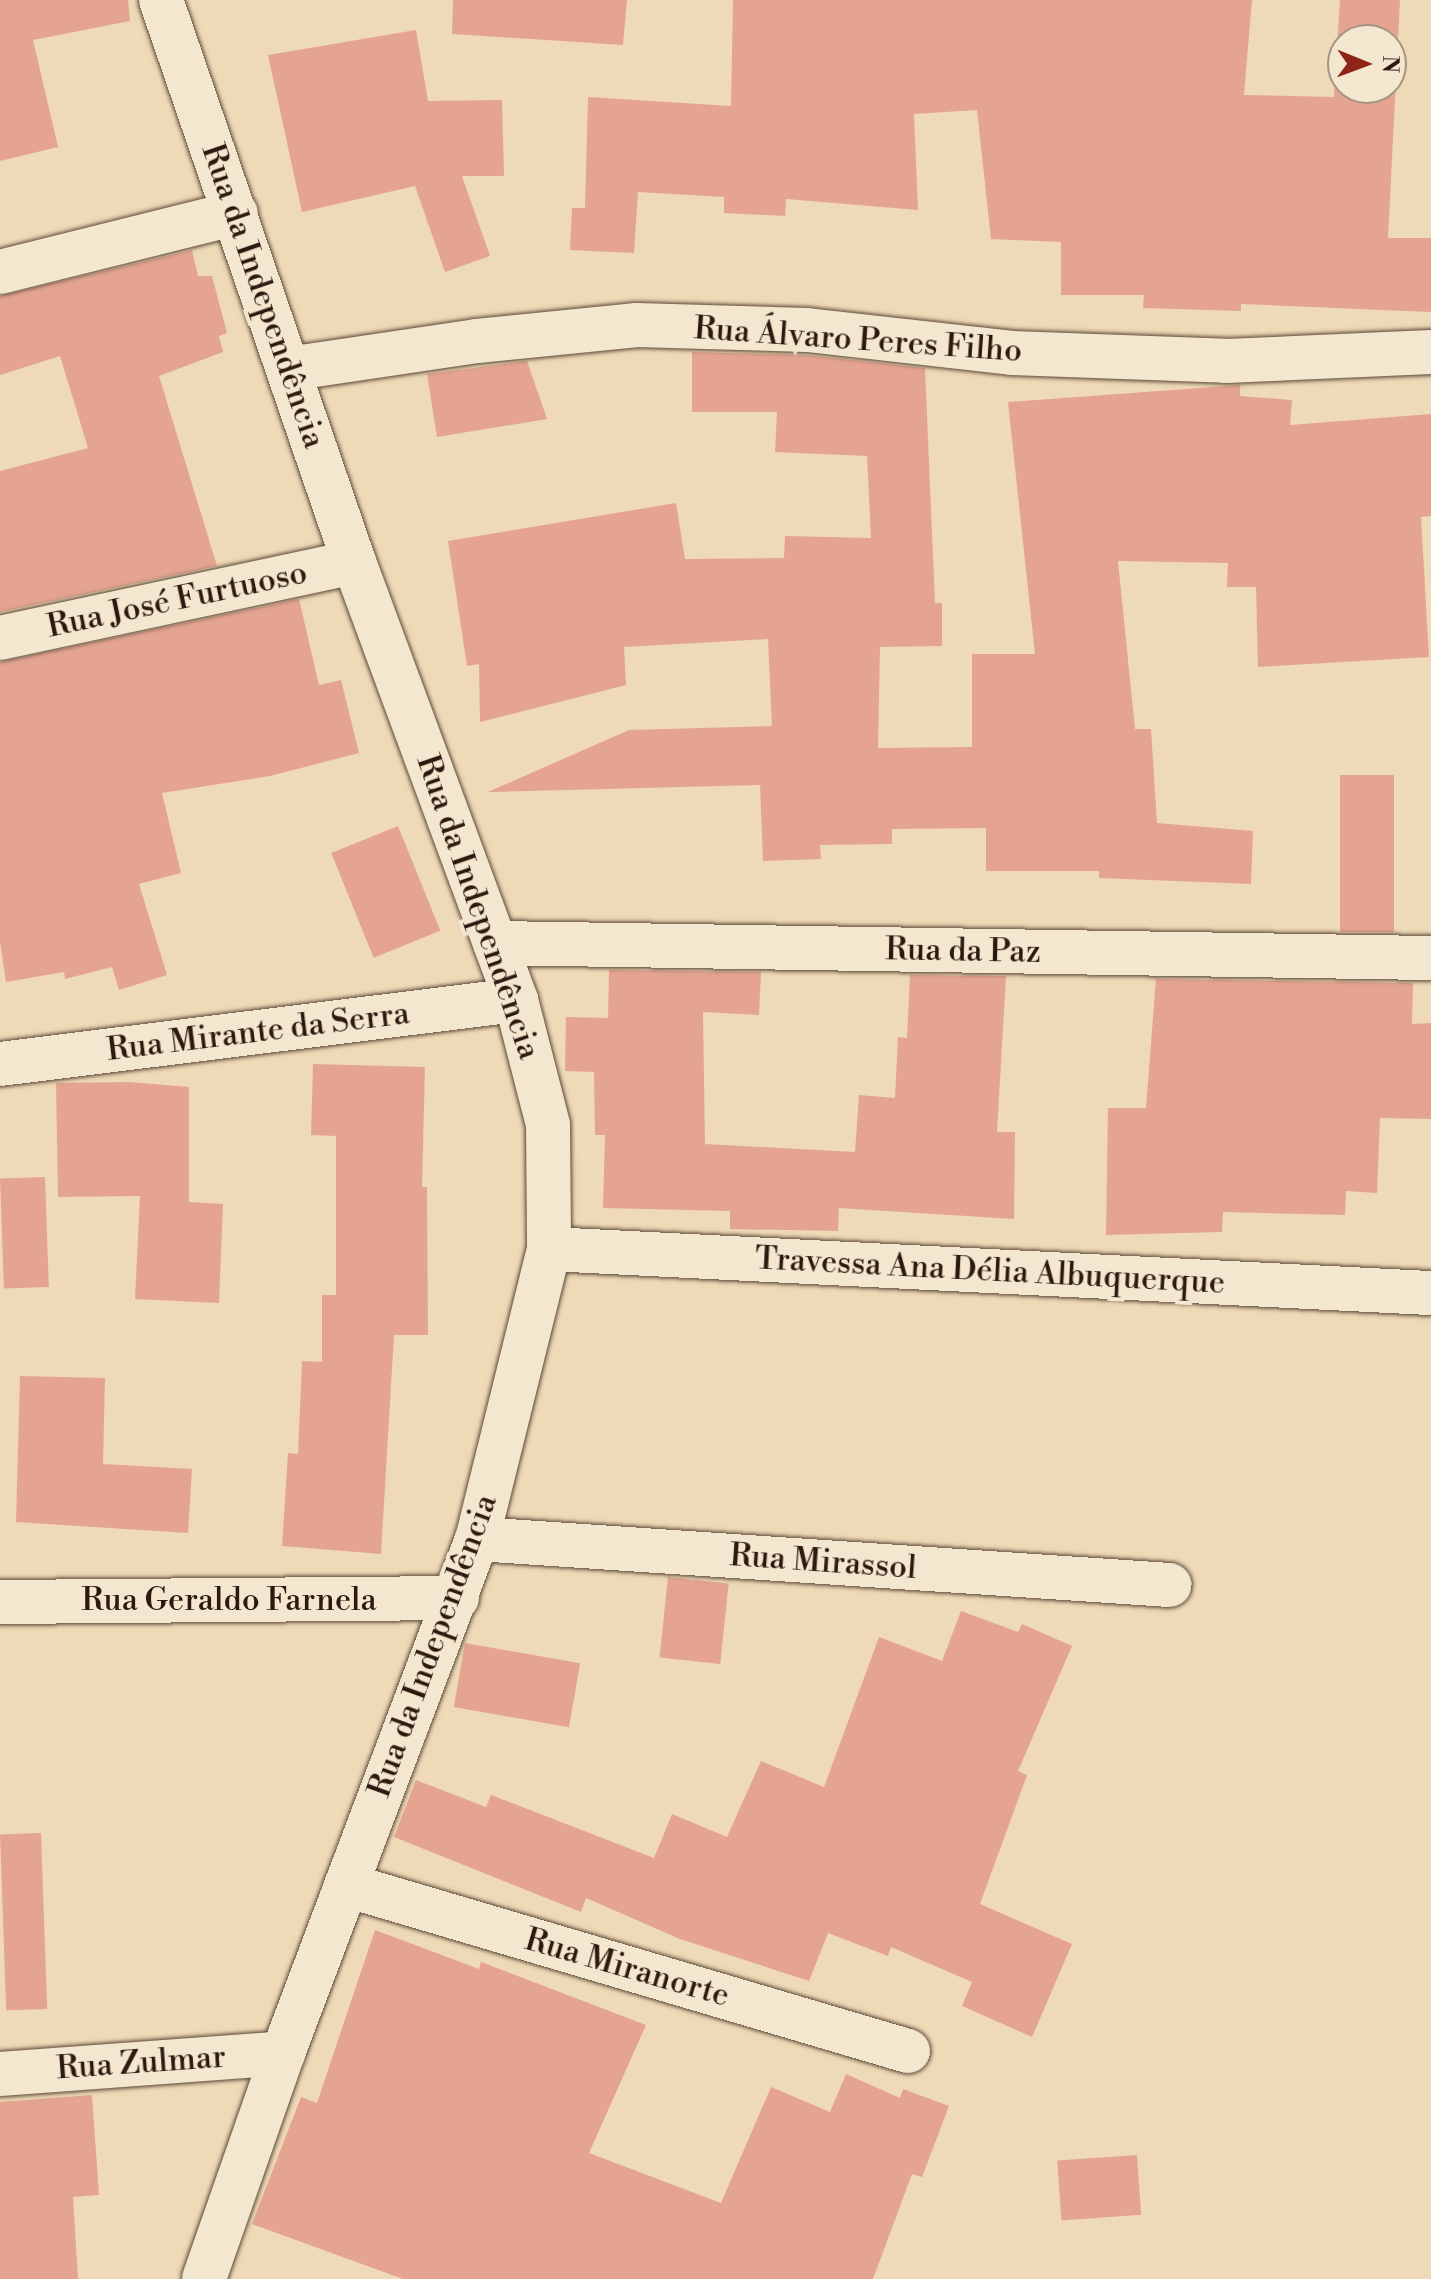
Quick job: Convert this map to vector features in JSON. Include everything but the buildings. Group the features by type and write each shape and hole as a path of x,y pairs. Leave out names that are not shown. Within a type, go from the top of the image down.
{"street":[{"name":"Rua da Independência","path":"161,0 354,562 516,1000 548,1125 549,1249 477,1539 283,2053 211,2277"},
{"path":"0,272 236,213"},
{"name":"Rua Álvaro Peres Filho","path":"288,369 477,341 637,325 807,330 1012,353 1226,361 1431,352"},
{"name":"Rua José Furtuoso","path":"0,638 354,562"},
{"name":"Rua da Paz","path":"495,943 1431,958"},
{"name":"Rua Mirante da Serra","path":"0,1064 516,1000"},
{"name":"Travessa Ana Délia Albuquerque","path":"549,1249 1431,1293"},
{"name":"Rua Mirassol","path":"477,1539 1169,1585"},
{"name":"Rua Geraldo Farnela","path":"0,1602 457,1598"},
{"name":"Rua Miranorte","path":"346,1885 908,2051"},
{"name":"Rua Zulmar","path":"0,2074 283,2053"}]}
